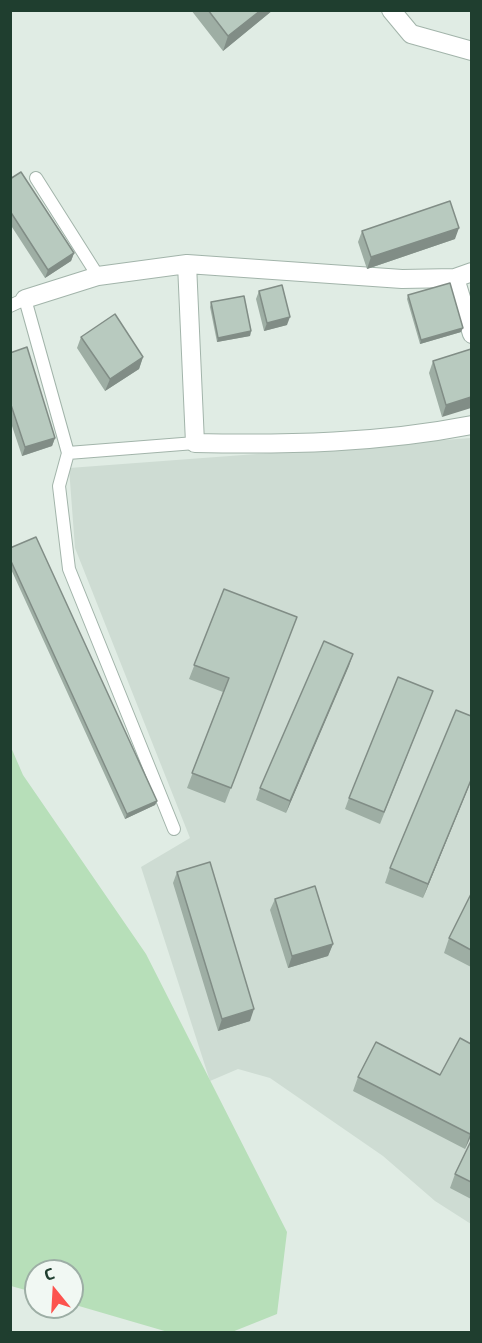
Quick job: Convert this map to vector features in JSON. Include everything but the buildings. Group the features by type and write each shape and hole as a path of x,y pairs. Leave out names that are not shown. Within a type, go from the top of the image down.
{"street":[{"path":"391,10 411,34 471,51"},
{"path":"187,264 195,442 289,445 417,436 471,425"},
{"path":"18,303 98,276 187,264 402,279 463,275 471,334"}],"lane":[{"path":"36,178 98,276"},
{"path":"18,303 68,453 59,486 69,568 174,829"},
{"path":"68,453 195,442"}],"shaded area":[{"path":"471,438 471,1224 435,1201 383,1156 270,1078 238,1069 210,1081 141,867 190,838 75,548 69,468"}],"green space":[{"path":"10,745 23,775 146,954 287,1232 277,1314 232,1332 168,1332 84,1308 84,1259 24,1259 24,1290 11,1286"}]}
